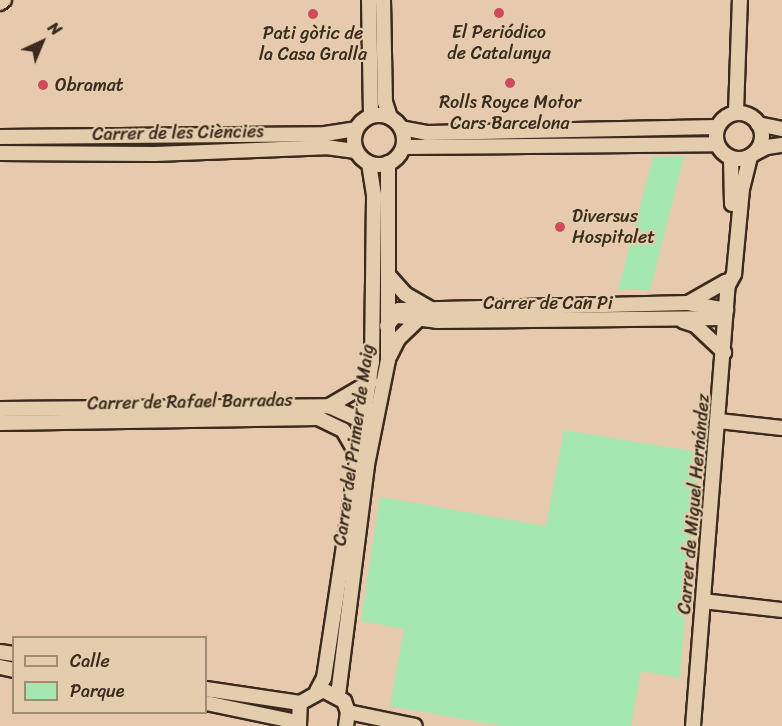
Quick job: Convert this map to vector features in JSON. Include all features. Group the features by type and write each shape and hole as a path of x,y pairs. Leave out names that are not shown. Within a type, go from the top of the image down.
{"street":[{"path":"0,3 4,0"},
{"path":"369,0 371,115 356,129 356,151 369,163 388,164 404,147 717,144"},
{"path":"383,0 385,102 390,117 401,128 427,133 717,127 736,112 740,0"},
{"path":"736,112 758,123 782,129"},
{"path":"371,115 390,117"},
{"path":"753,155 761,144 758,123"},
{"path":"717,127 717,144 731,159 753,155 767,147 782,145"},
{"path":"401,128 404,147"},
{"name":"Carrer de les Ciències","path":"0,137 325,134 356,129"},
{"name":"Carrer de les Ciències","path":"0,153 155,154 326,147 356,151"},
{"name":"Carrer de Miguel Hernández","path":"727,284 734,274 742,189 753,155"},
{"name":"Carrer de Miguel Hernández","path":"693,726 724,352 734,189 731,159"},
{"name":"Carrer del Primer de Maig","path":"338,695 363,462 363,425 372,356 374,195 369,163"},
{"name":"Carrer del Primer de Maig","path":"317,691 324,678 363,462 387,360 390,314 388,164"},
{"path":"372,272 381,282 390,314 382,347 372,356"},
{"path":"388,276 405,294 430,309"},
{"name":"Carrer de Can Pi","path":"688,303 727,284"},
{"name":"Carrer de Can Pi","path":"390,314 399,310 688,303 726,314"},
{"name":"Carrer de Can Pi","path":"390,314 419,319 678,319 726,314"},
{"path":"387,360 398,339 419,319"},
{"name":"Carrer de Can Pi","path":"678,319 695,326 724,352"},
{"name":"Carrer de Rafael Barradas","path":"329,406 370,382"},
{"name":"Carrer de Rafael Barradas","path":"0,409 329,406 347,412 363,425"},
{"name":"Carrer de Rafael Barradas","path":"0,423 318,418 343,430 363,462"},
{"path":"719,421 782,428"},
{"path":"703,601 782,610"},
{"path":"207,689 300,703 317,691 338,695 347,719 415,726"},
{"path":"207,703 298,724 300,703"}],"green space":[{"path":"685,133 685,138 431,141 431,137"},
{"path":"684,156 650,290 618,290 653,157"},
{"path":"564,430 698,452 680,678 641,671 631,726 503,726 390,706 404,629 361,621 380,497 546,526"}],"place":[{"name":"El Periódico de Catalunya","path":"499,13"},
{"name":"Pati gòtic de la Casa Gralla","path":"313,14"},
{"name":"Rolls Royce Motor Cars Barcelona","path":"510,83"},
{"name":"Obramat","path":"43,85"},
{"name":"Diversus Hospitalet","path":"560,227"}]}
